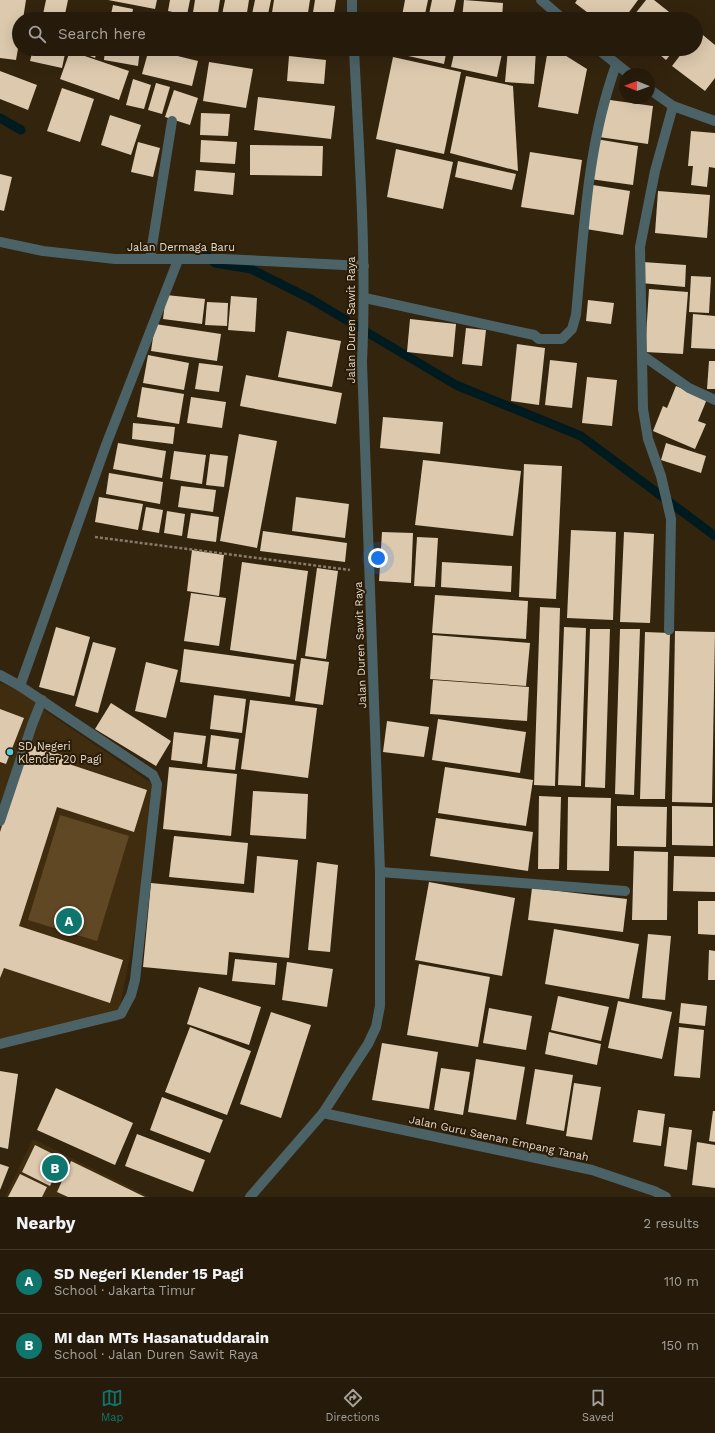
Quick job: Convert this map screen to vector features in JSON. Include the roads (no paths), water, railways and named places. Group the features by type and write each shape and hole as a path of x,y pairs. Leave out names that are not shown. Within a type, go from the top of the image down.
{"street":[{"path":"352,0 352,12"},
{"path":"541,0 555,12"},
{"name":"Jalan Duren Sawit Raya","path":"250,1197 323,1113 368,1044 376,1027 380,1006 380,872 362,362 365,314 364,266 354,56"},
{"path":"606,56 620,68"},
{"path":"364,298 539,338 562,339 572,329 575,320 587,186 606,93 616,65"},
{"path":"655,92 673,106 715,122"},
{"path":"669,630 671,519 661,476 648,440 643,409 640,247 655,171 673,106"},
{"path":"150,260 172,121"},
{"name":"Jalan Dermaga Baru","path":"0,242 43,251 115,259 224,259 364,266"},
{"path":"20,686 106,445 178,260"},
{"path":"642,355 689,388 715,400"},
{"path":"0,674 42,700 153,775 157,784 135,980 131,995 121,1014 0,1044"},
{"path":"0,821 32,725 42,700"},
{"path":"380,872 625,890"},
{"name":"Jalan Guru Saenan Empang Tanah","path":"323,1113 592,1170 654,1191 666,1197"}],"waterway":[{"path":"0,118 21,130"},
{"path":"204,253 215,263 251,269 309,298 456,385 581,436 715,536"}],"place":[{"name":"SD Negeri Klender 20 Pagi","path":"10,752"},
{"name":"SD Negeri Klender 15 Pagi","path":"69,921"},
{"name":"MI dan MTs Hasanatuddarain","path":"55,1168"}]}
